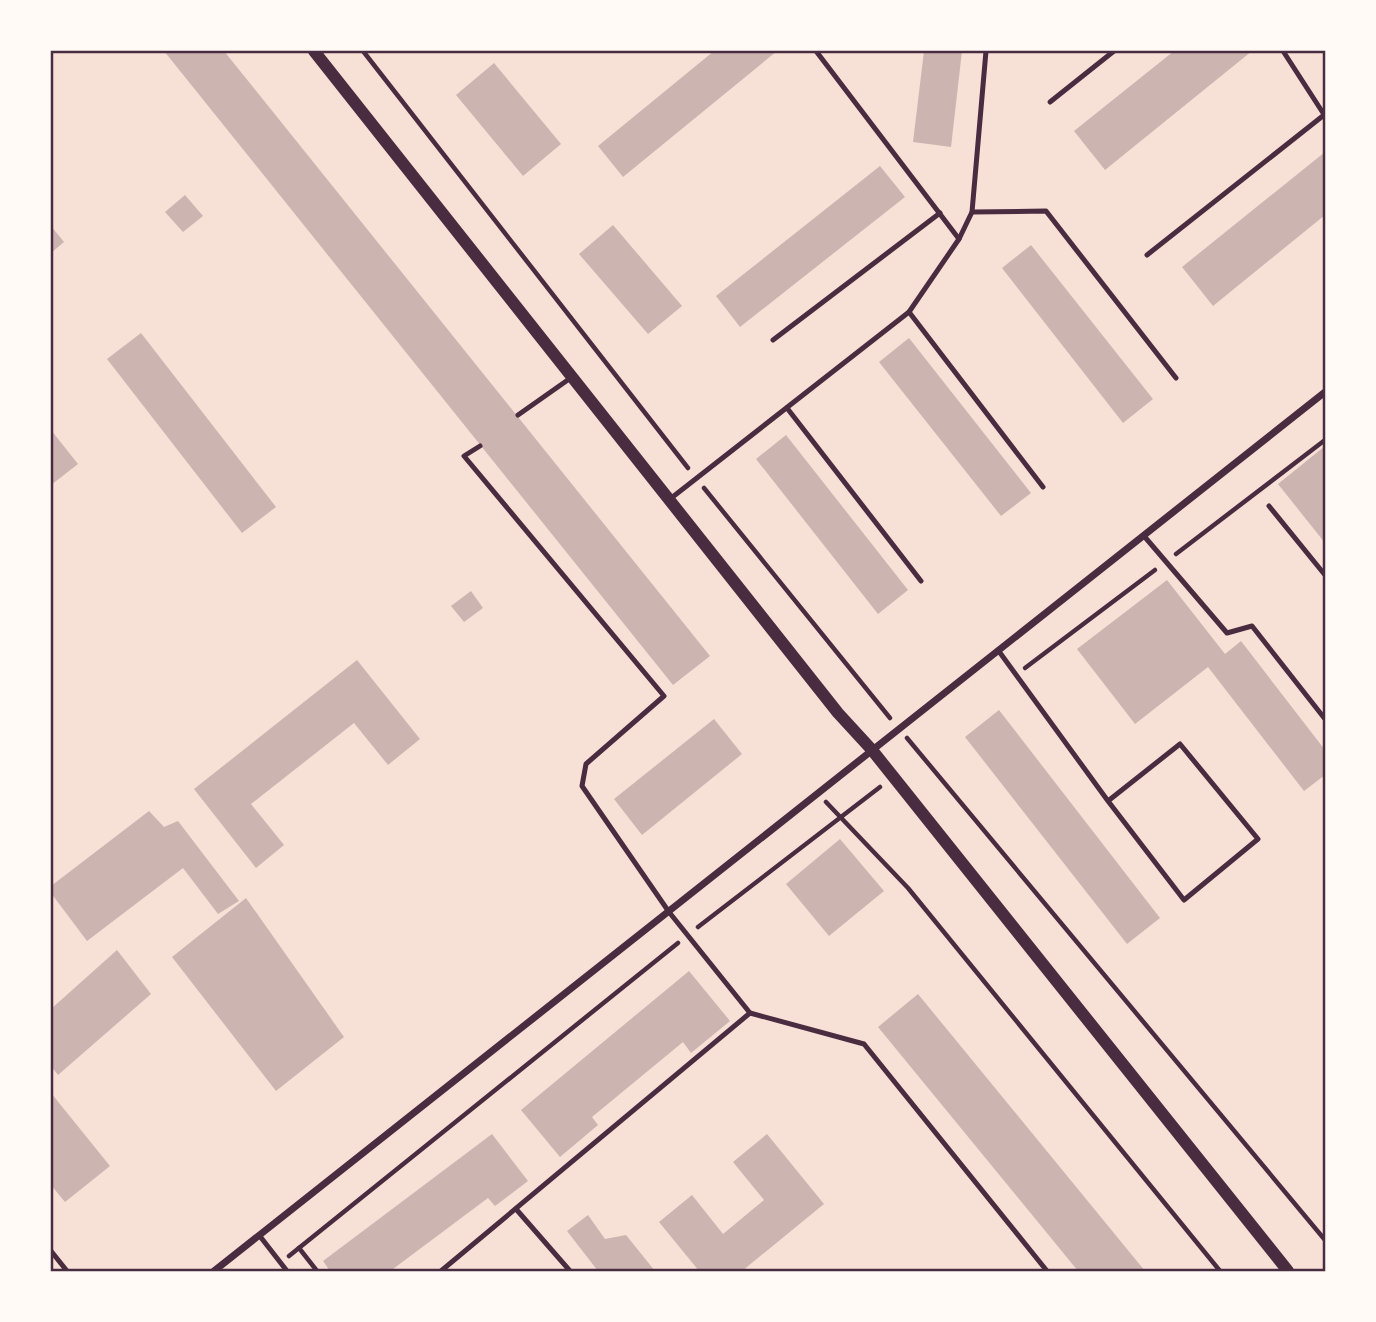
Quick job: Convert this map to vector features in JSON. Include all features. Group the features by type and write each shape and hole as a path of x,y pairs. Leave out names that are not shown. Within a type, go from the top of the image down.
{"street":[{"path":"314,51 838,713 872,750 1288,1271"},
{"path":"214,1271 1325,391"}],"lane":[{"path":"816,51 958,239"},
{"path":"670,499 909,312 958,239 972,212 986,51"},
{"path":"1050,102 1114,51"},
{"path":"1147,255 1325,116 1283,51"},
{"path":"972,212 1046,211 1176,378"},
{"path":"773,341 940,213"},
{"path":"909,312 1043,487"},
{"path":"517,415 572,377"},
{"path":"787,408 921,580"},
{"path":"480,446 464,456 664,696 586,764 582,786 669,912 750,1013 864,1044 1048,1271"},
{"path":"1269,506 1325,575"},
{"path":"1144,536 1227,633 1252,626 1325,719"},
{"path":"998,650 1108,801 1184,900 1258,839 1180,744 1108,801"},
{"path":"442,1271 750,1013"},
{"path":"516,1209 570,1271"},
{"path":"259,1236 287,1271"},
{"path":"51,1251 67,1271"}],"path":[{"path":"363,51 697,479 900,729 1325,1240"},
{"path":"280,1263 688,935 839,817 894,778"},
{"path":"818,794 908,888 1220,1271"},
{"path":"299,1248 317,1271"}],"building":[{"path":"164,51 224,51 710,656 673,685"},
{"path":"714,51 777,51 623,177 598,146"},
{"path":"924,51 962,51 951,147 913,142"},
{"path":"1174,51 1252,51 1105,170 1074,131"},
{"path":"494,63 561,144 523,176 456,95"},
{"path":"1325,152 1325,215 1213,306 1182,267"},
{"path":"880,166 905,197 740,327 716,296"},
{"path":"185,195 203,216 183,232 165,212"},
{"path":"613,225 682,306 648,334 579,254"},
{"path":"51,226 64,242 51,253"},
{"path":"1031,245 1153,399 1123,423 1002,268"},
{"path":"141,333 276,507 242,533 107,359"},
{"path":"909,338 1031,493 1001,516 879,362"},
{"path":"51,430 78,464 51,485"},
{"path":"786,435 908,590 878,614 756,459"},
{"path":"1325,446 1325,543 1278,484"},
{"path":"1167,580 1225,654 1241,641 1325,750 1325,775 1304,791 1208,667 1135,724 1077,649"},
{"path":"471,591 483,608 464,622 451,606"},
{"path":"357,660 420,739 388,765 354,723 251,804 284,845 256,868 194,789"},
{"path":"999,710 1160,918 1127,944 965,737"},
{"path":"714,719 742,754 642,835 614,799"},
{"path":"149,811 164,827 178,821 239,901 218,914 183,868 87,941 51,893 51,886"},
{"path":"840,839 884,891 829,936 786,884"},
{"path":"246,898 344,1037 276,1091 172,957"},
{"path":"117,950 151,994 58,1075 51,1066 51,1009"},
{"path":"689,971 730,1021 691,1053 683,1042 592,1117 598,1125 560,1157 521,1110"},
{"path":"918,994 1145,1271 1078,1271 878,1027"},
{"path":"51,1093 110,1166 65,1202 51,1185"},
{"path":"492,1134 528,1181 495,1206 488,1198 393,1269 395,1271 330,1271 323,1261"},
{"path":"767,1134 824,1204 742,1271 699,1271 659,1222 692,1195 723,1234 764,1200 733,1162"},
{"path":"588,1215 605,1239 626,1235 655,1271 598,1271 567,1231"}]}
